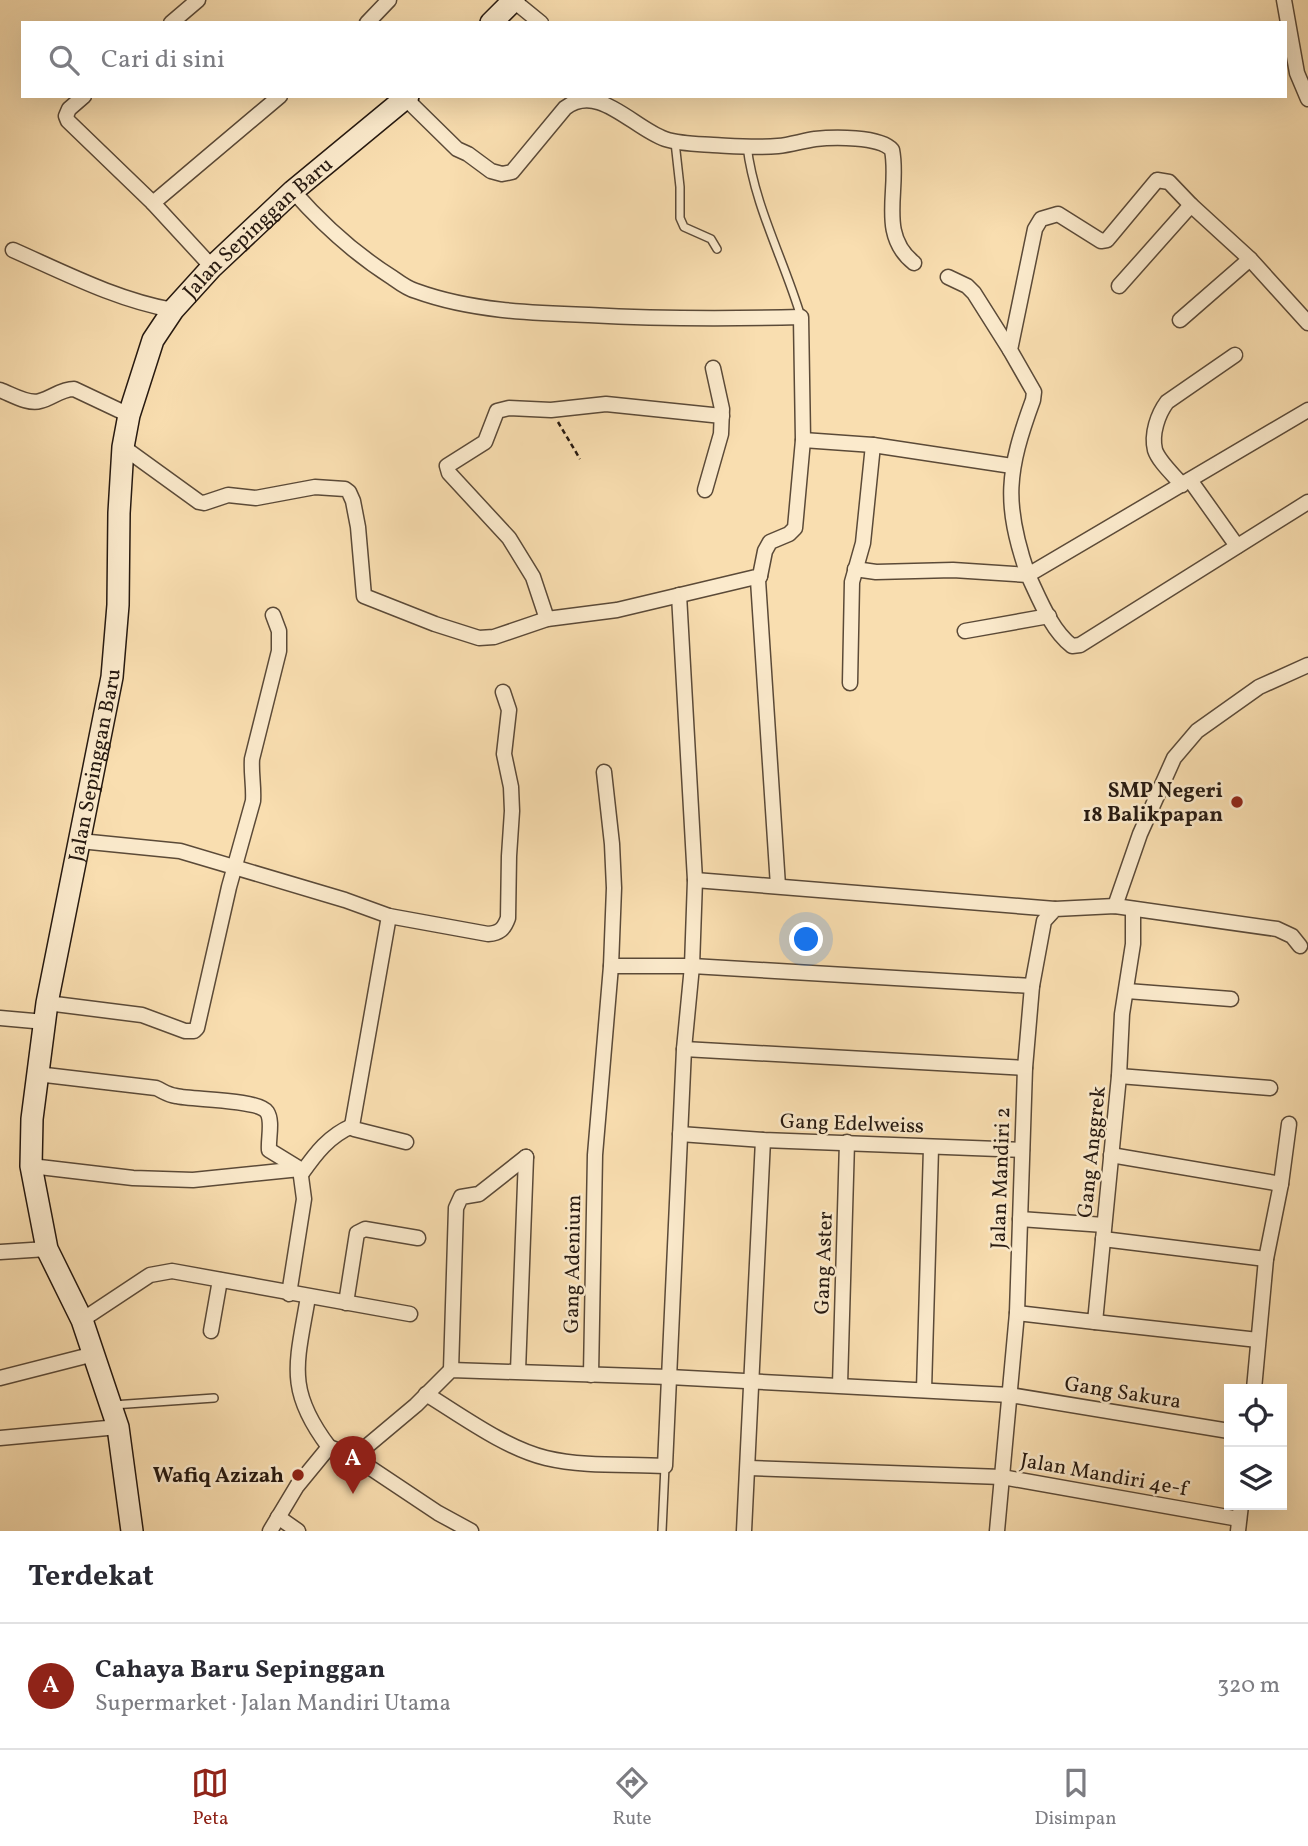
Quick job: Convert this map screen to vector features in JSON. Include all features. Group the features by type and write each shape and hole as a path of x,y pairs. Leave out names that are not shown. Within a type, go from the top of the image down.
{"street":[{"path":"173,21 198,0"},
{"path":"370,21 389,0"},
{"path":"493,21 514,0 539,21"},
{"path":"1284,0 1297,73 1308,99"},
{"path":"82,98 69,109 66,116 68,121 153,202 212,267"},
{"path":"153,202 278,98"},
{"name":"Jalan Sepinggan Baru","path":"132,1531 118,1427 112,1405 82,1320 47,1248 31,1166 32,1119 46,1012 112,677 118,605 123,447 129,415 153,340 173,310 212,267 293,191 405,98"},
{"path":"407,98 449,143 468,153 491,171 502,174 512,172 565,108 574,101 583,99 606,104 635,124 675,141 781,146 826,139 869,140 889,147 894,157 892,195 895,235 898,247 914,263"},
{"path":"1010,350 1035,229 1041,219 1058,215 1101,241 1107,240 1157,180 1163,179 1251,258 1308,323"},
{"path":"293,191 315,216 350,248 382,271 414,291 471,306 543,313 652,318 802,317 803,440 795,527 789,534 769,542 758,580 778,886"},
{"path":"1119,286 1191,205"},
{"path":"13,250 120,296 173,310"},
{"path":"1180,320 1251,258"},
{"path":"948,277 967,286 974,293 1034,392 1012,466 1013,523 1028,575 1049,616 1072,646 1080,645 1308,502"},
{"path":"1234,355 1167,402 1160,411 1156,426 1155,450 1186,482 1237,546"},
{"path":"705,489 721,433 722,416 713,368"},
{"path":"0,390 39,402 74,389 129,415"},
{"path":"547,619 533,577 509,538 449,473 447,466 485,442 497,411 509,408 551,410 606,404 722,416"},
{"path":"855,569 876,572 953,570 1028,575 1308,410"},
{"path":"803,440 873,445 1012,466"},
{"path":"850,683 852,582 863,543 873,445"},
{"path":"123,447 204,503 235,494 256,498 315,487 345,489 353,501 358,527 362,590 369,599 479,638 494,637 547,619 617,610 760,576"},
{"path":"426,1394 517,1447 546,1458 665,1466 684,1049 692,967 695,880 679,595"},
{"path":"0,1018 46,1012 142,1015 185,1031 194,1031 201,1015 233,867 253,801 252,759 279,651 279,631 273,615"},
{"path":"965,631 1049,616"},
{"path":"1115,906 1140,834 1174,758 1197,731 1259,687 1308,665"},
{"path":"80,841 180,851 345,900 389,916 488,934 499,933 508,918 512,811 511,787 504,754 509,710 503,692"},
{"name":"Gang Adenium","path":"591,1375 595,1155 611,966 614,888 604,772"},
{"path":"695,880 1055,909 1115,906 1277,929 1292,936 1300,946"},
{"name":"Jalan Mandiri 2","path":"997,1531 1017,1313 1025,1068 1032,986 1044,921 1055,909"},
{"name":"Gang Anggrek","path":"1095,1322 1119,1076 1122,1014 1133,944 1133,909"},
{"path":"352,1126 389,916"},
{"path":"611,966 692,967 1032,986"},
{"path":"1127,991 1231,999"},
{"path":"684,1049 1025,1068"},
{"path":"37,1074 156,1088 179,1097 215,1099 260,1107 270,1120 269,1150 301,1171"},
{"path":"1119,1076 1270,1088"},
{"path":"1254,1384 1266,1259 1282,1184 1289,1124"},
{"path":"289,1294 304,1199 301,1171 336,1133 352,1126 406,1142"},
{"name":"Gang Edelweiss","path":"680,1133 763,1140 1022,1150"},
{"path":"744,1531 763,1140"},
{"name":"Gang Aster","path":"841,1385 847,1142"},
{"path":"924,1390 931,1148"},
{"path":"1111,1155 1282,1184"},
{"path":"354,1457 451,1370 458,1201 461,1197 480,1194 526,1157 518,1371"},
{"path":"31,1166 133,1178 193,1180 301,1171"},
{"path":"1020,1219 1266,1259"},
{"path":"346,1303 357,1233 365,1229 418,1238"},
{"path":"0,1252 47,1248"},
{"path":"82,1320 150,1275 172,1271 410,1314"},
{"path":"211,1331 220,1280"},
{"path":"308,1297 296,1367 301,1398 313,1427 329,1447 354,1457 438,1513 471,1531"},
{"path":"1017,1313 1258,1340"},
{"path":"0,1378 94,1354"},
{"name":"Gang Sakura","path":"451,1370 669,1377 1010,1395 1224,1430"},
{"path":"0,1438 118,1427"},
{"path":"270,1531 297,1486 329,1447"},
{"name":"Jalan Mandiri 4e-f","path":"749,1468 1002,1478 1239,1518"},
{"path":"278,1517 298,1531"}],"lane":[{"path":"675,141 680,218 684,227 711,239 717,248"},
{"path":"747,146 766,221 802,317"},
{"path":"112,1405 214,1398"},
{"path":"662,1531 665,1466"}],"path":[{"path":"551,410 580,459"}],"place":[{"name":"SMP Negeri 18 Balikpapan","path":"1237,802"},
{"name":"Wafiq Azizah","path":"298,1475"},
{"name":"Cahaya Baru Sepinggan","path":"353,1494"}]}
